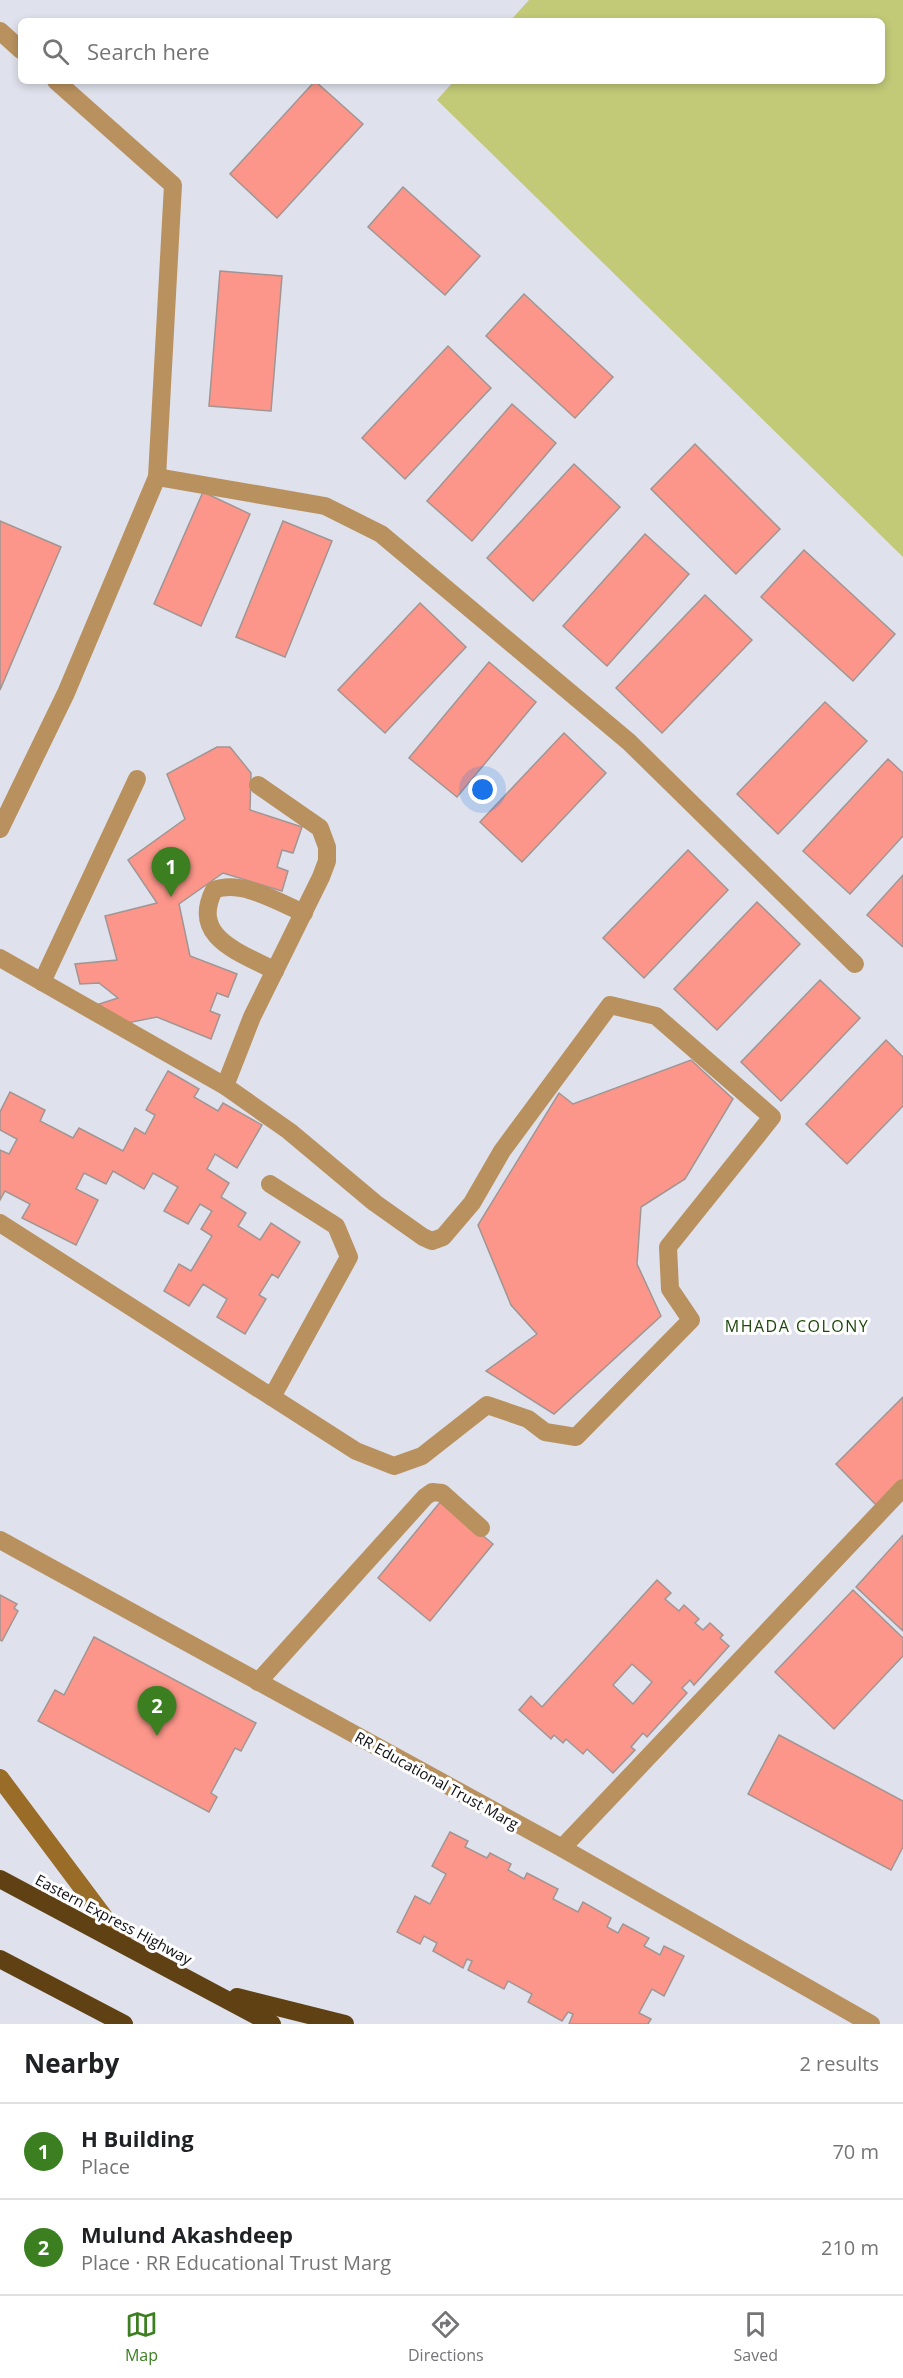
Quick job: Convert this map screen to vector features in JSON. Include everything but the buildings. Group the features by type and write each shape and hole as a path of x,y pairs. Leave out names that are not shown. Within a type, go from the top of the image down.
{"highway":[{"name":"Eastern Express Highway","path":"0,1880 212,1990"},
{"path":"0,1959 124,2024"},
{"path":"212,1990 272,2024"},
{"path":"212,1990 345,2024"}],"street":[{"path":"0,31 18,47"},
{"path":"0,829 66,693 157,477 173,185 59,84"},
{"path":"157,477 325,506 381,534 629,742 855,964"},
{"path":"42,982 137,779"},
{"path":"225,1086 252,1017 304,913 327,861 327,847 320,828 258,785"},
{"path":"275,971 218,940 207,921 208,903 214,890 225,885 238,886 304,913"},
{"path":"0,958 225,1086 289,1131 375,1203 432,1241 443,1237 472,1203 502,1151 610,1005 656,1016 772,1117 668,1247 670,1289 691,1320 576,1437 545,1432 528,1419 487,1405 423,1456 394,1466 356,1451 0,1223"},
{"path":"270,1184 336,1226 349,1257 272,1397"},
{"path":"562,1848 903,1488"},
{"path":"258,1682 432,1492 442,1493 481,1528"},
{"name":"RR Educational Trust Marg","path":"0,1540 562,1848 864,2022"},
{"path":"0,1778 125,1945"}],"green space":[{"path":"529,0 903,0 903,557 437,100 451,84 885,84 885,18 513,18"}],"place":[{"name":"H Building","path":"171,897"},
{"name":"Mulund Akashdeep","path":"157,1736"}],"district":[{"name":"MHADA COLONY","path":"797,1326"}]}
